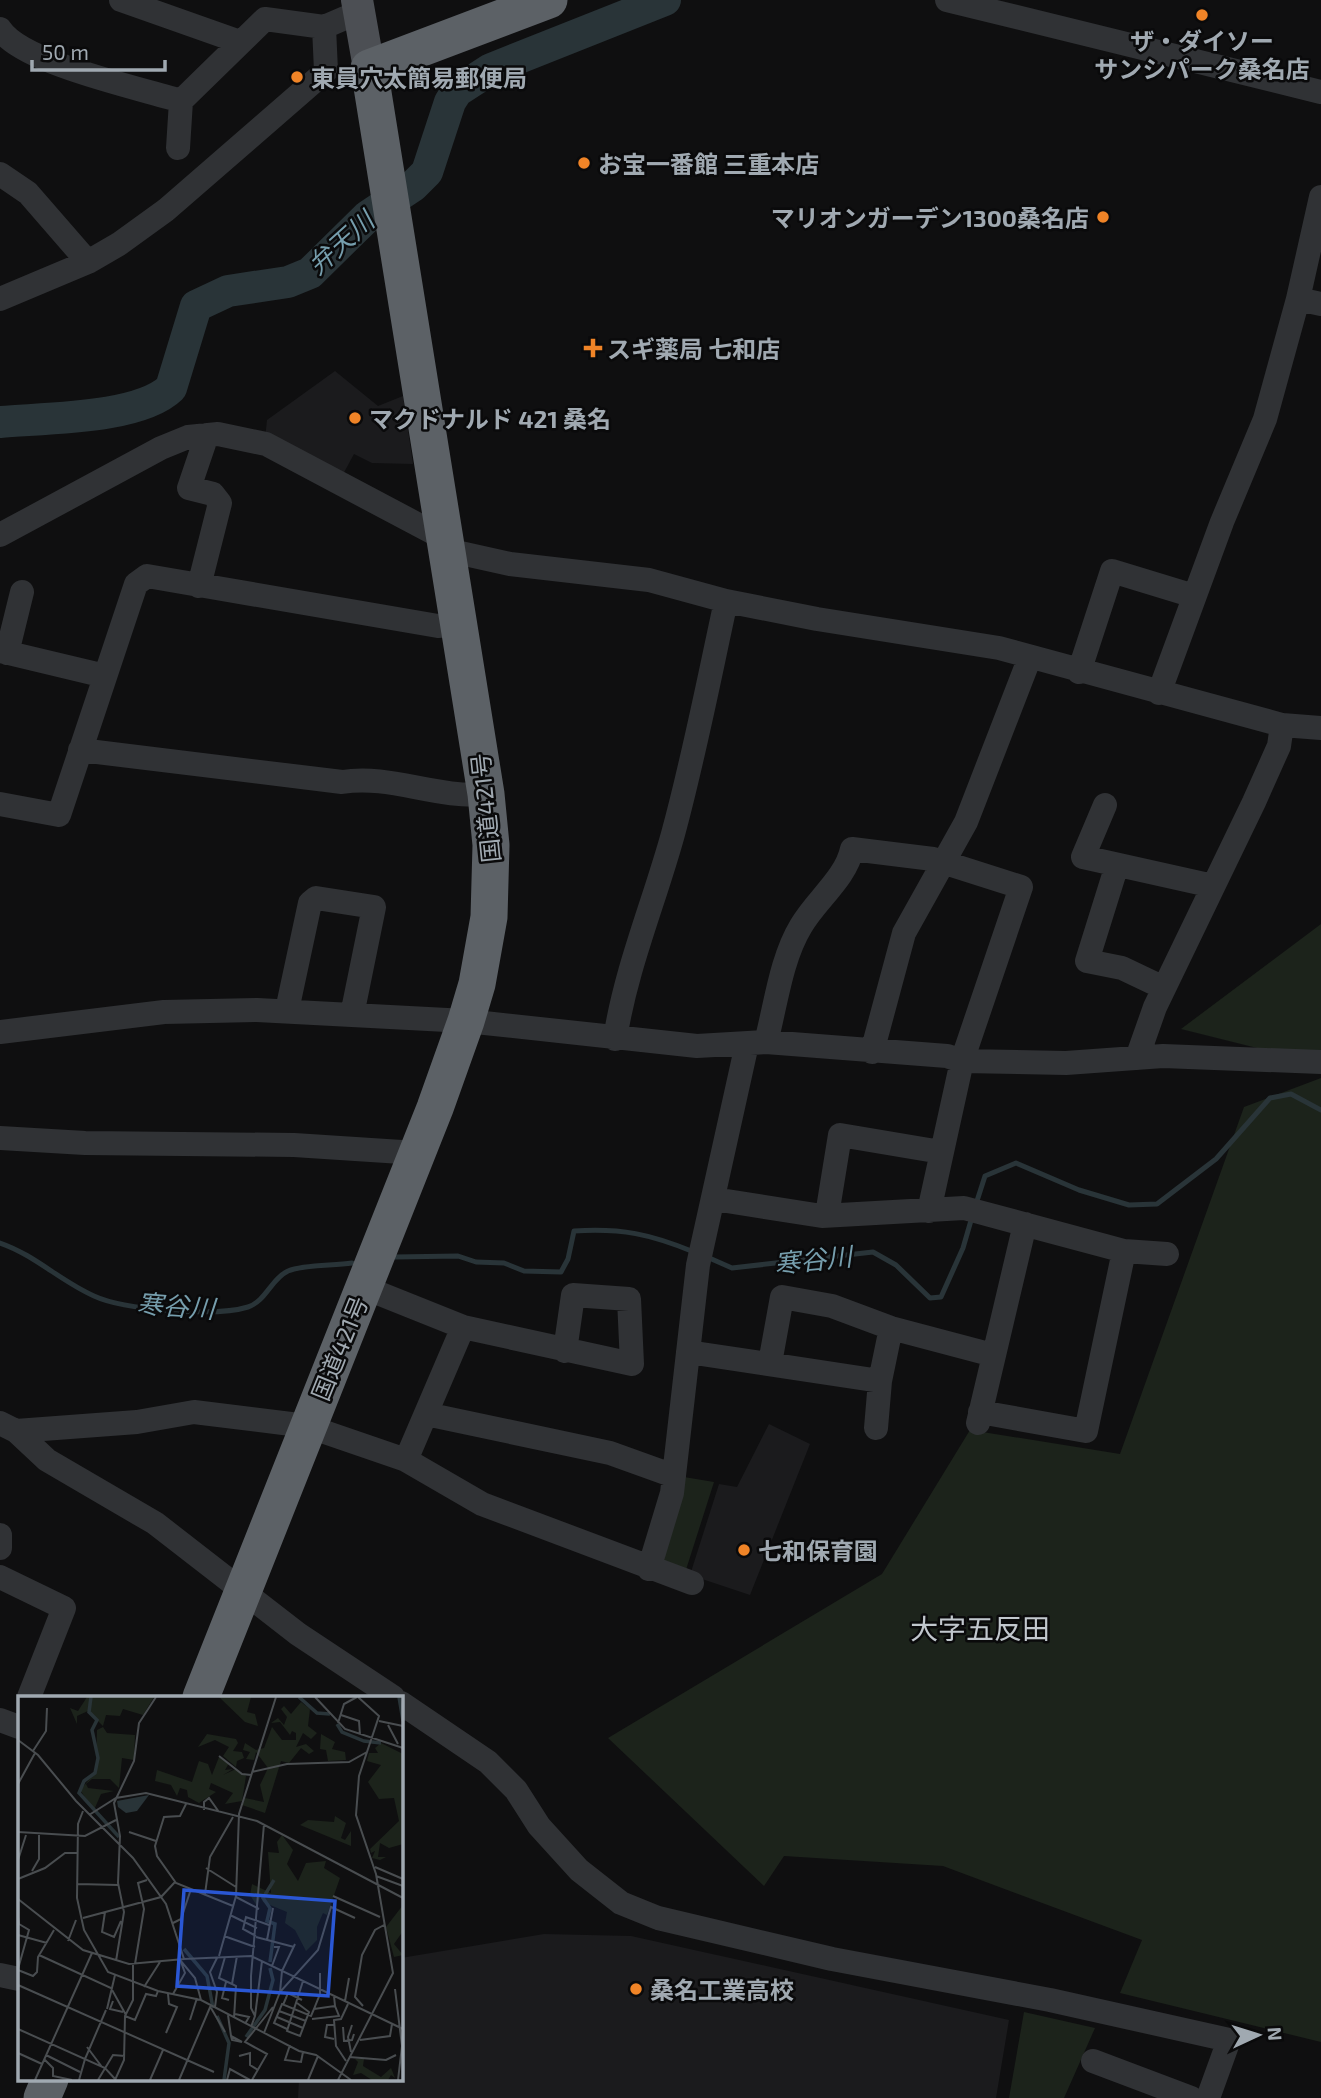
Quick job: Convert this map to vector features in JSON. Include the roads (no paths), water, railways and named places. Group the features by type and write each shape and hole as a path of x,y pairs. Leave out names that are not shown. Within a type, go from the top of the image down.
{"highway":[{"path":"369,68 549,0"},
{"name":"国道421号","path":"201,1696 417,1153 466,1021 480,973 489,917 491,845 486,794 369,68"},
{"path":"42,2098 50,2080"}],"main road":[{"path":"358,6 369,68"}],"street":[{"path":"121,0 240,42"},
{"path":"947,0 1321,92"},
{"path":"178,148 181,101 265,19 324,27 358,6"},
{"path":"1,295 88,262 119,244 166,210 326,71 324,27"},
{"path":"0,29 8,40 44,59 181,101"},
{"path":"0,174 28,193 88,262"},
{"path":"1159,693 1194,596 1265,419 1279,372 1310,302 1321,197"},
{"path":"199,586 220,503 213,494 189,488 207,435"},
{"path":"0,535 161,448 188,437 234,435 266,444 446,545 510,564 649,580 726,601 999,648 1079,672 1282,725 1321,728"},
{"path":"1079,672 1112,570 1194,596"},
{"path":"0,804 59,815 136,584 147,576 438,626 458,624"},
{"path":"22,592 3,652 105,676"},
{"path":"615,1039 620,1005 672,836 697,740 726,601"},
{"path":"872,1052 904,933 966,822 1030,657"},
{"path":"1137,1058 1142,1038 1164,988 1279,746 1282,725"},
{"path":"80,750 342,782 364,778 461,796 486,794"},
{"path":"1105,805 1083,857 1213,887"},
{"path":"649,1569 674,1476 700,1256 757,1043 792,944 802,925 849,862 852,849 911,855 1021,887 962,1061 929,1211"},
{"path":"1116,865 1087,961 1122,968 1164,988"},
{"path":"290,1012 289,1002 310,903 316,898 373,907 352,1015"},
{"path":"0,1032 164,1012 290,1012 466,1021 696,1046 757,1043 947,1056 962,1061 1066,1063 1163,1056 1321,1062"},
{"path":"827,1215 840,1135 941,1152"},
{"path":"0,1139 98,1143 294,1144 417,1153"},
{"path":"714,1199 827,1215 973,1210 1124,1251 1167,1254"},
{"path":"1025,1224 979,1418 1086,1431 1124,1251"},
{"path":"363,1287 463,1328 565,1351"},
{"path":"770,1363 782,1297 832,1306 891,1328 993,1355"},
{"path":"406,1460 463,1328"},
{"path":"876,1428 880,1381 891,1328"},
{"path":"688,1352 880,1381"},
{"path":"8,1427 137,1422 194,1412 307,1426 406,1460 482,1504 692,1583"},
{"path":"426,1413 610,1453 674,1476"},
{"path":"8,1427 47,1460 155,1523 243,1592 392,1696"},
{"path":"0,1535 0,1548"},
{"path":"0,1577 64,1608 29,1696"},
{"path":"402,1704 488,1762 516,1790 539,1826 579,1870 621,1903 658,1918 832,1959 1050,2000 1228,2040 1208,2098"},
{"path":"0,1975 18,1979"},
{"path":"1093,2061 1191,2098"}],"waterway":[{"name":"弁天川","path":"0,422 90,415 137,406 156,398 171,388 196,306 228,291 288,282 310,273 368,216 413,186 427,172 450,102 457,91 491,69 665,0"},
{"name":"寒谷川","path":"976,1204 985,1176 1016,1163 1079,1190 1129,1205 1157,1204 1216,1159 1270,1098 1291,1094 1321,1110"},
{"name":"寒谷川","path":"707,1257 732,1268 873,1252 896,1265 930,1298 941,1297 963,1248 972,1217"},
{"name":"寒谷川","path":"395,1257 458,1256 476,1262 504,1263 524,1271 561,1272 568,1259 574,1231 591,1230 636,1234 694,1252"},
{"name":"寒谷川","path":"0,1243 25,1254 94,1296 126,1305 193,1312 248,1307 259,1300 277,1279 288,1271 311,1266 352,1263"}],"place":[{"name":"ザ・ダイソー サンシパーク桑名店","path":"1202,15"},
{"name":"東員穴太簡易郵便局","path":"297,77"},
{"name":"お宝一番館 三重本店","path":"584,163"},
{"name":"マリオンガーデン1300桑名店","path":"1103,217"},
{"name":"スギ薬局 七和店","path":"593,348"},
{"name":"マクドナルド 421 桑名","path":"355,418"},
{"name":"七和保育園","path":"744,1550"},
{"name":"桑名工業高校","path":"636,1989"}],"district":[{"name":"大字五反田","path":"980,1628"}]}
